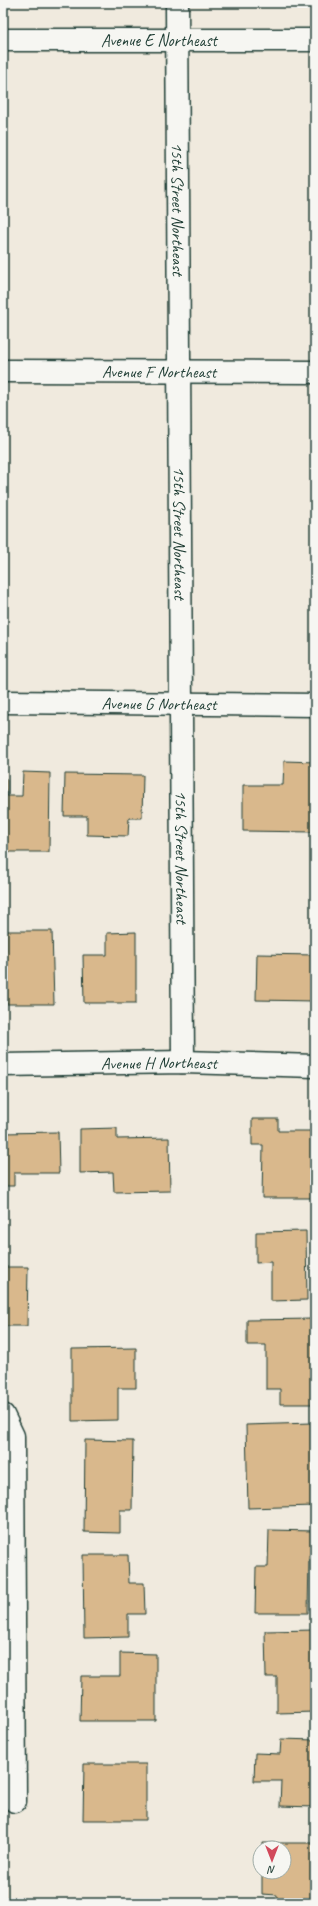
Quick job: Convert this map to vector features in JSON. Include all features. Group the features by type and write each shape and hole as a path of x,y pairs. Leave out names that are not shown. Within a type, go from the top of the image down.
{"street":[{"name":"15th Street Northeast","path":"177,3 183,1062"},
{"name":"Avenue E Northeast","path":"3,40 315,40"},
{"name":"Avenue F Northeast","path":"3,370 315,372"},
{"name":"Avenue G Northeast","path":"3,702 180,705 315,705"},
{"name":"Avenue H Northeast","path":"3,1065 183,1062 315,1066"},
{"path":"3,1415 13,1436 9,1700 15,1801"}],"building":[{"path":"284,761 315,762 315,832 243,831 243,785 283,785"},
{"path":"23,772 50,773 49,852 3,852 3,779 7,779 7,796 22,796"},
{"path":"65,774 143,775 142,818 129,818 128,836 87,835 87,816 64,816"},
{"path":"6,931 52,931 54,1004 6,1004 5,985 3,985 3,951 6,951"},
{"path":"136,932 136,1003 84,1003 83,955 107,955 107,933"},
{"path":"257,954 315,955 314,1001 256,1000"},
{"path":"252,1119 278,1119 278,1131 315,1131 315,1198 262,1198 263,1145 252,1145"},
{"path":"117,1128 117,1139 169,1138 170,1191 114,1192 113,1172 80,1173 80,1129"},
{"path":"58,1132 59,1173 14,1173 14,1186 3,1186 3,1133"},
{"path":"306,1231 307,1300 271,1301 271,1262 256,1263 256,1232"},
{"path":"3,1267 28,1267 27,1326 3,1326"},
{"path":"314,1319 315,1404 280,1404 280,1389 266,1389 266,1345 247,1345 247,1320"},
{"path":"136,1348 136,1388 118,1388 118,1420 72,1421 72,1349"},
{"path":"312,1423 314,1506 248,1508 246,1425"},
{"path":"85,1440 133,1441 132,1510 120,1510 120,1533 84,1532"},
{"path":"269,1530 315,1531 315,1555 309,1555 308,1613 255,1613 256,1567 268,1567"},
{"path":"83,1555 128,1555 129,1583 144,1583 145,1614 128,1614 128,1637 84,1638"},
{"path":"315,1630 315,1712 277,1713 277,1677 266,1677 265,1631"},
{"path":"120,1653 156,1654 156,1721 80,1721 81,1676 120,1676"},
{"path":"281,1739 315,1740 315,1807 280,1806 281,1781 254,1781 255,1753 280,1754"},
{"path":"84,1764 146,1764 146,1820 83,1820"},
{"path":"292,1843 313,1843 312,1903 277,1903 277,1895 262,1894 262,1880 292,1880"}]}
